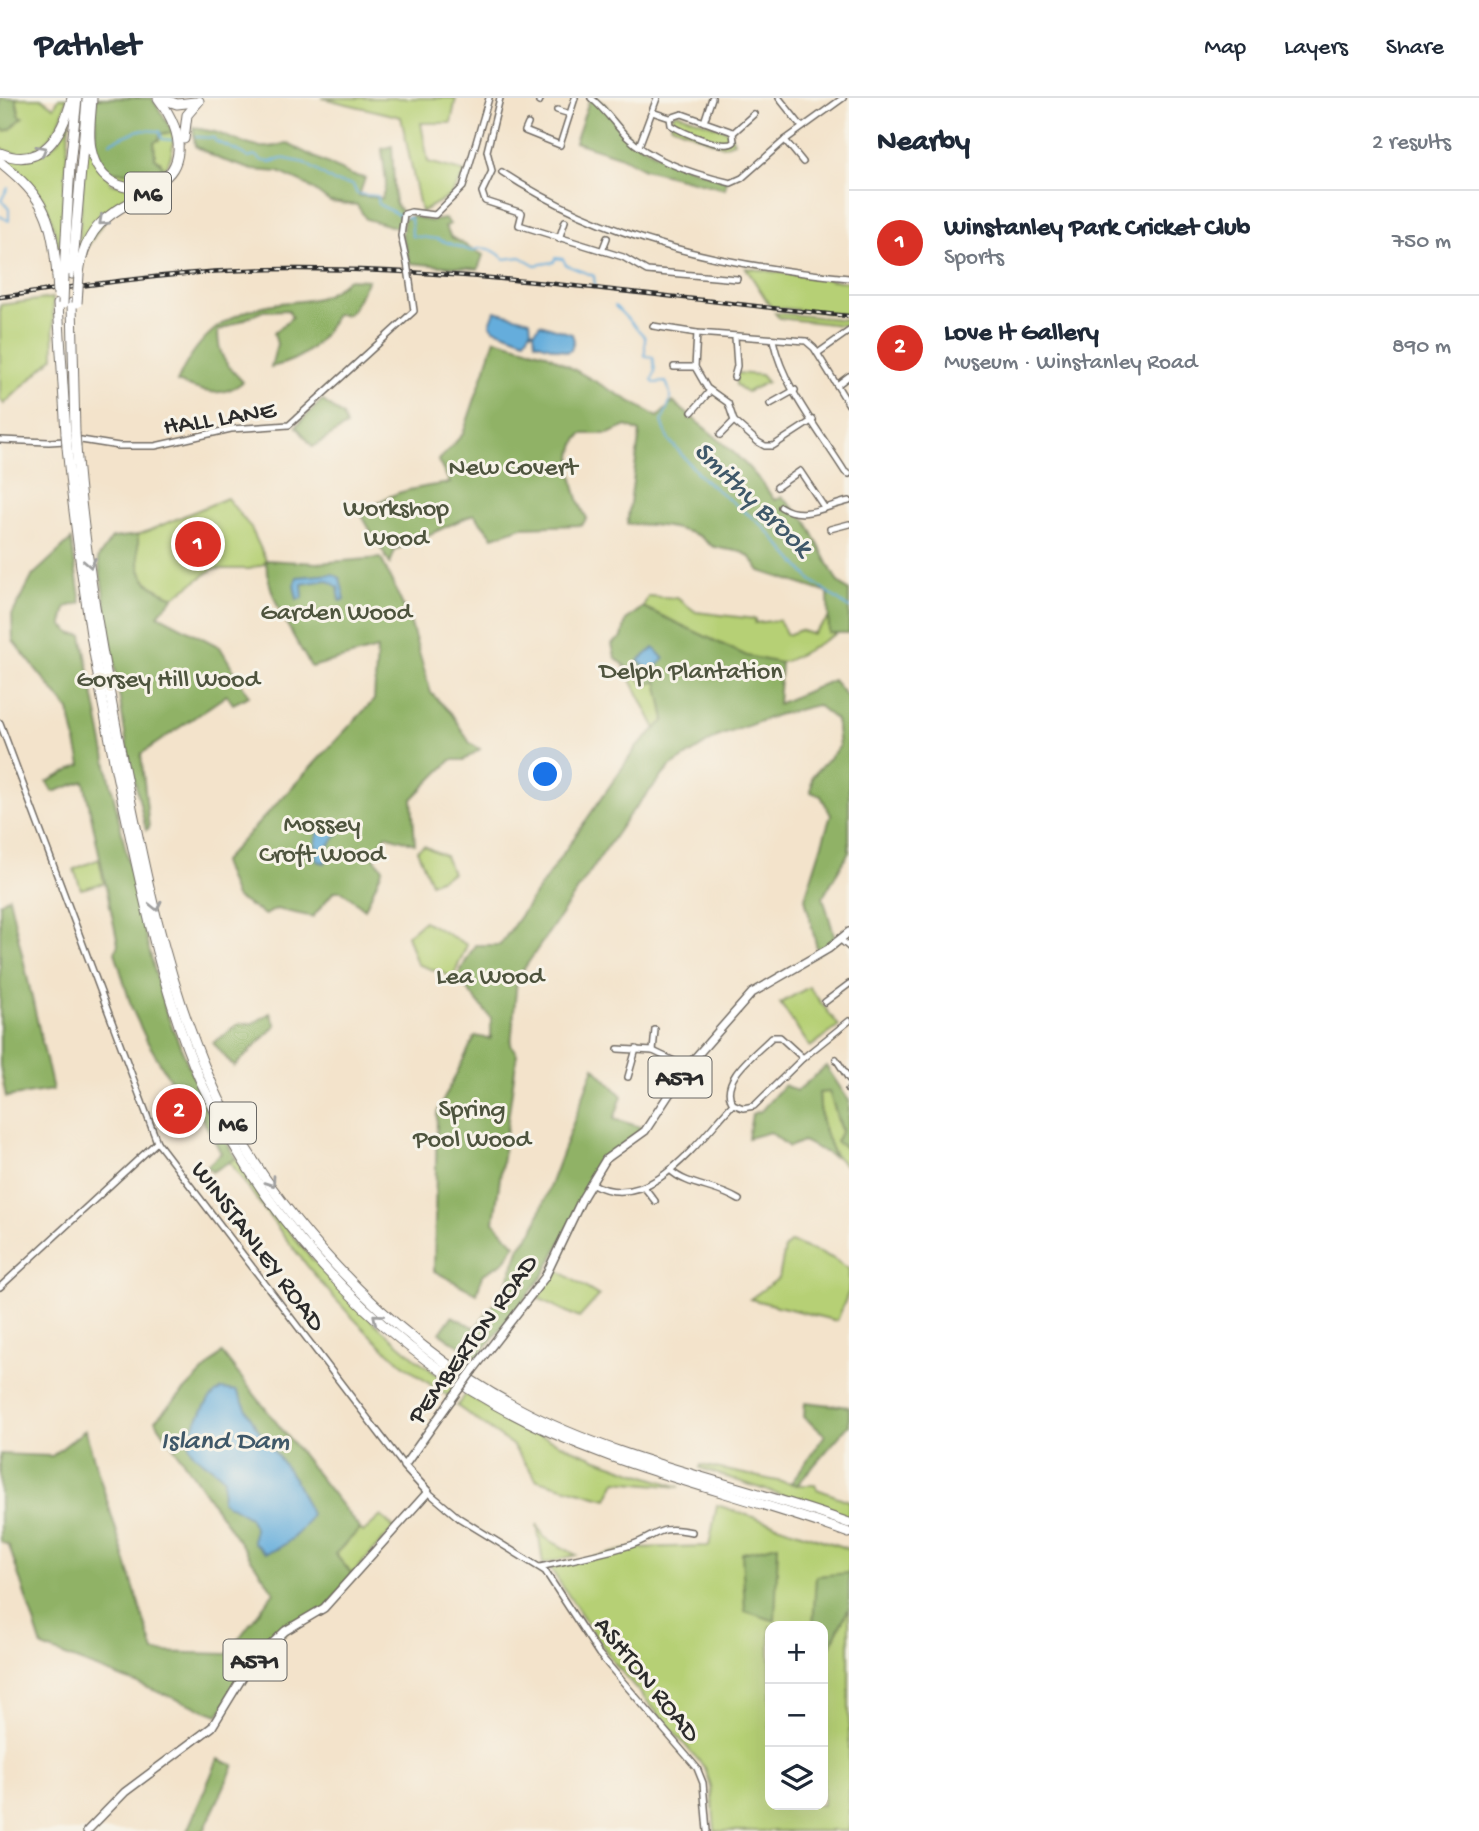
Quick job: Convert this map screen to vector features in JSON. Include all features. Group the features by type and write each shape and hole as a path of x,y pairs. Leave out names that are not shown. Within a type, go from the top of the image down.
{"highway":[{"path":"0,153 24,157 47,148 61,133 72,98"},
{"name":"M6","path":"78,98 70,165 67,304 70,434 78,551 112,751 150,925 173,1006 201,1081 260,1184 322,1264 363,1307 410,1348 492,1403 545,1431 602,1455 790,1507 849,1533"},
{"name":"M6","path":"67,304 87,98"},
{"name":"M6","path":"92,98 90,141 95,162 111,181 135,188 148,187 164,178 178,157 178,132 159,98"},
{"path":"159,98 177,104 201,99"},
{"name":"M6","path":"68,275 98,224 117,209 163,184 176,171 184,152 185,120 201,99"},
{"name":"M6","path":"0,162 30,187 45,209 68,275"},
{"name":"M6","path":"807,1513 849,1523"}],"main road":[{"name":"PEMBERTON ROAD","path":"404,1466 450,1400 545,1277 590,1184 610,1156 645,1131 687,1067 752,993 841,940 849,932"},
{"name":"WINSTANLEY ROAD","path":"404,1466 428,1492"},
{"name":"A571","path":"87,1831 125,1792 205,1733 223,1712 250,1665 285,1631 324,1608 428,1492"}],"street":[{"name":"HALL LANE","path":"0,440 81,440 119,446 155,446 231,429 289,425 414,311 401,236 403,217 411,212 435,215 463,187 489,98"},
{"path":"500,98 487,151 492,171 482,197 522,213 519,225 623,257 647,271 734,277"},
{"path":"528,124 526,131 559,145 575,98"},
{"path":"591,98 599,100 639,146 661,159 731,183 743,178 785,140 843,98"},
{"path":"639,146 657,98"},
{"path":"704,122 712,98"},
{"path":"779,98 802,127"},
{"path":"557,110 570,114"},
{"path":"652,112 670,118 682,114 733,133"},
{"path":"733,133 754,114"},
{"path":"670,118 671,125 679,130 723,146 734,142 733,133"},
{"path":"785,140 803,162"},
{"path":"502,172 550,201 651,243 726,262 849,278"},
{"path":"559,239 566,221"},
{"path":"602,251 607,238"},
{"path":"653,326 735,337 806,341 818,353 849,405"},
{"path":"818,353 849,331"},
{"path":"697,333 695,367 710,391 725,398 734,421 765,446 779,443 813,420"},
{"path":"734,377 737,366 735,337"},
{"path":"773,340 777,358 795,390 845,472 849,474"},
{"path":"674,367 695,367"},
{"path":"837,385 849,376"},
{"path":"770,404 795,390"},
{"path":"692,412 710,391"},
{"path":"720,435 734,421"},
{"path":"777,487 800,471 824,507"},
{"path":"780,508 796,515 849,501"},
{"path":"830,529 849,524"},
{"name":"WINSTANLEY ROAD","path":"0,723 157,1142 404,1466"},
{"path":"841,940 849,947"},
{"path":"825,1002 849,984"},
{"path":"803,1058 780,1037 772,1037 731,1080 728,1091 733,1104 743,1108 754,1106 803,1058 849,1021"},
{"path":"653,1051 655,1030"},
{"path":"618,1049 653,1051 687,1067"},
{"path":"628,1077 636,1049"},
{"path":"836,1059 849,1079"},
{"path":"590,1184 612,1192 644,1187 670,1170 733,1104"},
{"path":"0,1287 157,1142"},
{"path":"670,1170 680,1180 716,1188 739,1199"},
{"path":"644,1187 655,1201"},
{"name":"ASHTON ROAD","path":"428,1492 459,1518 540,1567 557,1588 599,1654 697,1768 704,1789 707,1831"},
{"path":"540,1567 634,1544 653,1532 677,1528 692,1532"}],"green space":[{"path":"0,98 16,98 19,115 23,117 11,129 5,131 0,127"},
{"path":"16,98 41,98 54,107 59,98 67,98 53,133 36,149 26,153 14,153 0,148 0,127 5,131 20,115"},
{"path":"96,98 152,98 173,132 160,134 159,140 154,142 155,158 164,167 151,174 104,170 95,148"},
{"path":"322,98 456,98 451,123 421,123 428,162 466,172 450,196 421,212 401,117"},
{"path":"590,98 603,103 627,133 642,146 677,163 726,180 725,189 644,169 622,157 575,142"},
{"path":"677,113 729,131 734,142 723,146 671,125 673,115"},
{"path":"70,115 59,261 54,228 42,199 0,155 28,156 49,149 62,135"},
{"path":"193,127 258,147 286,143 351,175 365,178 359,196 382,198 386,183 382,149 392,146 395,203 401,211 398,228 366,219 357,205 330,202 307,185 279,172 253,170 219,159 195,146"},
{"path":"87,131 111,184 155,186 111,210 77,263"},
{"path":"173,132 173,148 169,161 154,180 131,183 117,179 104,170 139,170 151,174 161,162 155,158 154,141 159,134"},
{"path":"412,216 430,221 445,219 450,224 445,227 451,237 483,255 478,269 410,263 402,235 404,219"},
{"path":"746,268 849,282 849,315 771,307"},
{"path":"348,279 368,280 352,310 346,315 336,314 318,342 302,355 271,367 277,344 274,333 292,317 288,310 263,311 218,331 224,360 243,382 226,391 210,392 177,382 200,343 221,324 263,306 326,295"},
{"path":"53,298 54,357 4,404 0,399 0,305"},
{"path":"775,313 849,320 849,326 779,318"},
{"name":"New Covert","path":"495,339 545,353 658,417 673,402 714,436 741,459 774,500 782,497 806,520 837,581 849,591 849,633 829,633 828,593 760,571 745,554 715,547 688,532 663,526 627,524 640,432 627,426 608,434 582,434 576,442 572,476 587,518 582,525 522,527 493,537 474,514 395,550 390,564 362,516 392,495 450,483 438,461 463,434"},
{"path":"736,373 761,375 767,382 747,392 736,385"},
{"path":"322,400 343,416 346,426 313,447 296,426"},
{"path":"227,498 251,528 266,560 264,564 250,569 213,569 174,597 153,587 142,575 139,567 138,535"},
{"name":"Gorsey Hill Wood","path":"138,535 138,558 142,575 153,587 174,597 158,615 220,647 249,696 233,704 227,695 141,754 149,828 146,830 127,746 98,558 112,538"},
{"path":"71,540 81,603 66,607 62,625 72,634 82,635 109,775 142,923 165,1010 207,1110 236,1158 212,1172 207,1166 221,1153 195,1105 181,1098 147,1041 132,1009 115,952 118,944 84,781 53,792 47,782 81,765 69,710 13,641 12,615 33,575"},
{"name":"Mossey Croft Wood","path":"381,558 410,621 431,693 451,713 470,743 480,749 464,760 451,760 412,799 415,844 385,835 374,858 383,868 365,909 342,891 334,891 313,917 276,909 265,915 235,897 222,862 374,700 377,649 311,667 276,602 267,574 266,560 317,563"},
{"path":"648,596 677,598 696,612 756,619 755,623 779,620 787,635 800,630 812,634 829,618 829,633 837,633 784,662 763,662 710,642 643,607"},
{"path":"643,607 747,656 781,663 778,704 833,680 849,699 849,852 823,897 836,941 818,953 805,898 831,815 821,796 811,792 812,777 839,747 836,720 817,705 777,715 717,737 670,767 629,815 517,979 511,1045 517,1054 494,1222 515,1245 504,1262 482,1275 477,1294 434,1271 437,1113 475,1036 491,1039 491,1018 457,977 475,945 500,945 636,748 665,720 657,681 646,685 615,657 612,644 622,637 626,620"},
{"path":"624,666 646,685 657,680 665,720 656,729"},
{"path":"424,846 445,856 452,873 431,883 417,850"},
{"path":"99,859 104,883 81,889 74,869"},
{"path":"9,897 53,1090 6,1097 0,1066 0,903"},
{"path":"424,921 467,945 453,977 417,964 407,935"},
{"path":"809,987 839,1026 810,1047 780,1003"},
{"path":"270,1013 276,1025 234,1067 213,1043 239,1024 254,1023"},
{"path":"826,1066 849,1101 849,1150 836,1142 842,1130 829,1092 819,1093 821,1120 834,1157 803,1141 789,1147 770,1132 748,1138 752,1114 761,1111 784,1085 797,1091"},
{"path":"594,1067 622,1096 614,1119 644,1128 601,1162 544,1275 477,1358 440,1333 452,1316 475,1328 505,1290 520,1247 533,1231"},
{"path":"819,1092 830,1092 846,1151 849,1150 849,1168 834,1154 829,1145"},
{"path":"236,1158 283,1223 334,1283 391,1338 454,1387 448,1396 414,1373 383,1347 327,1290 229,1161"},
{"path":"791,1242 832,1258 849,1269 849,1291 837,1321 750,1299 779,1278 785,1248"},
{"path":"556,1269 599,1296 579,1318 538,1298"},
{"path":"222,1353 360,1529 335,1554 352,1574 326,1609 289,1630 263,1650 218,1715 42,1647 9,1546 0,1541 0,1454 52,1456 85,1430 154,1652 227,1654 274,1592 155,1420"},
{"path":"466,1394 517,1423 570,1448 680,1487 616,1481 607,1499 537,1480 512,1445 457,1406"},
{"path":"805,1402 849,1407 849,1425 797,1485 791,1483 825,1435 804,1417"},
{"path":"701,1465 797,1485 815,1485 817,1489 849,1501 849,1518 700,1468"},
{"path":"717,1505 849,1549 849,1831 715,1831 711,1787 705,1768 614,1663 550,1568 633,1548 709,1546"},
{"path":"381,1516 394,1528 352,1574 335,1554 360,1529 363,1532"},
{"path":"537,1524 544,1537 576,1555 543,1564"},
{"path":"778,1545 775,1621 745,1611 742,1553"},
{"path":"849,1573 849,1608 828,1650 828,1621 813,1621 816,1576"},
{"path":"218,1759 234,1765 204,1831 187,1831"}],"water":[{"path":"495,311 530,320 531,330 535,331 540,324 572,334 574,340 571,350 567,352 535,342 534,332 530,332 525,340 494,329 490,324"},
{"path":"333,574 340,578 345,599 340,601 338,587 327,580 302,584 303,598 297,599 294,585 297,577"},
{"path":"654,648 664,659 651,671 638,661"},
{"path":"327,823 337,823 343,828 329,845 325,863 317,861 316,845 319,831"},
{"name":"Island Dam","path":"221,1389 237,1391 255,1425 295,1480 311,1514 292,1538 272,1551 265,1553 253,1542 254,1527 249,1517 222,1501 224,1478 199,1458 190,1446 189,1439 193,1428 209,1400"}],"waterway":[{"path":"110,142 139,130 160,131 162,139 172,140"},
{"name":"Smithy Brook","path":"196,137 214,138 215,141 249,158 254,155 263,161 271,162 281,158 305,163 334,182 353,185 357,194 378,196 378,204 401,216"},
{"name":"Smithy Brook","path":"0,216 9,221 9,209 1,200 8,188"},
{"name":"Smithy Brook","path":"406,217 411,218 412,236 437,239 471,251 489,249 504,259 521,257 535,265 554,262 555,258 563,259 566,265 594,276 595,287"},
{"name":"Smithy Brook","path":"615,306 645,337 645,356 653,357 654,383 666,382 670,402 662,421 668,439 703,479 763,526 811,580 849,608"}],"railway":[{"path":"0,297 144,278 217,272 359,270 570,285 849,316"}],"place":[{"name":"Winstanley Park Cricket Club","path":"198,544"},
{"name":"Love It Gallery","path":"179,1111"}],"park label":[{"name":"Workshop Wood","path":"396,520"},
{"name":"Garden Wood","path":"336,610"},
{"name":"Delph Plantation","path":"691,669"},
{"name":"Lea Wood","path":"490,974"},
{"name":"Spring Pool Wood","path":"472,1122"}]}
